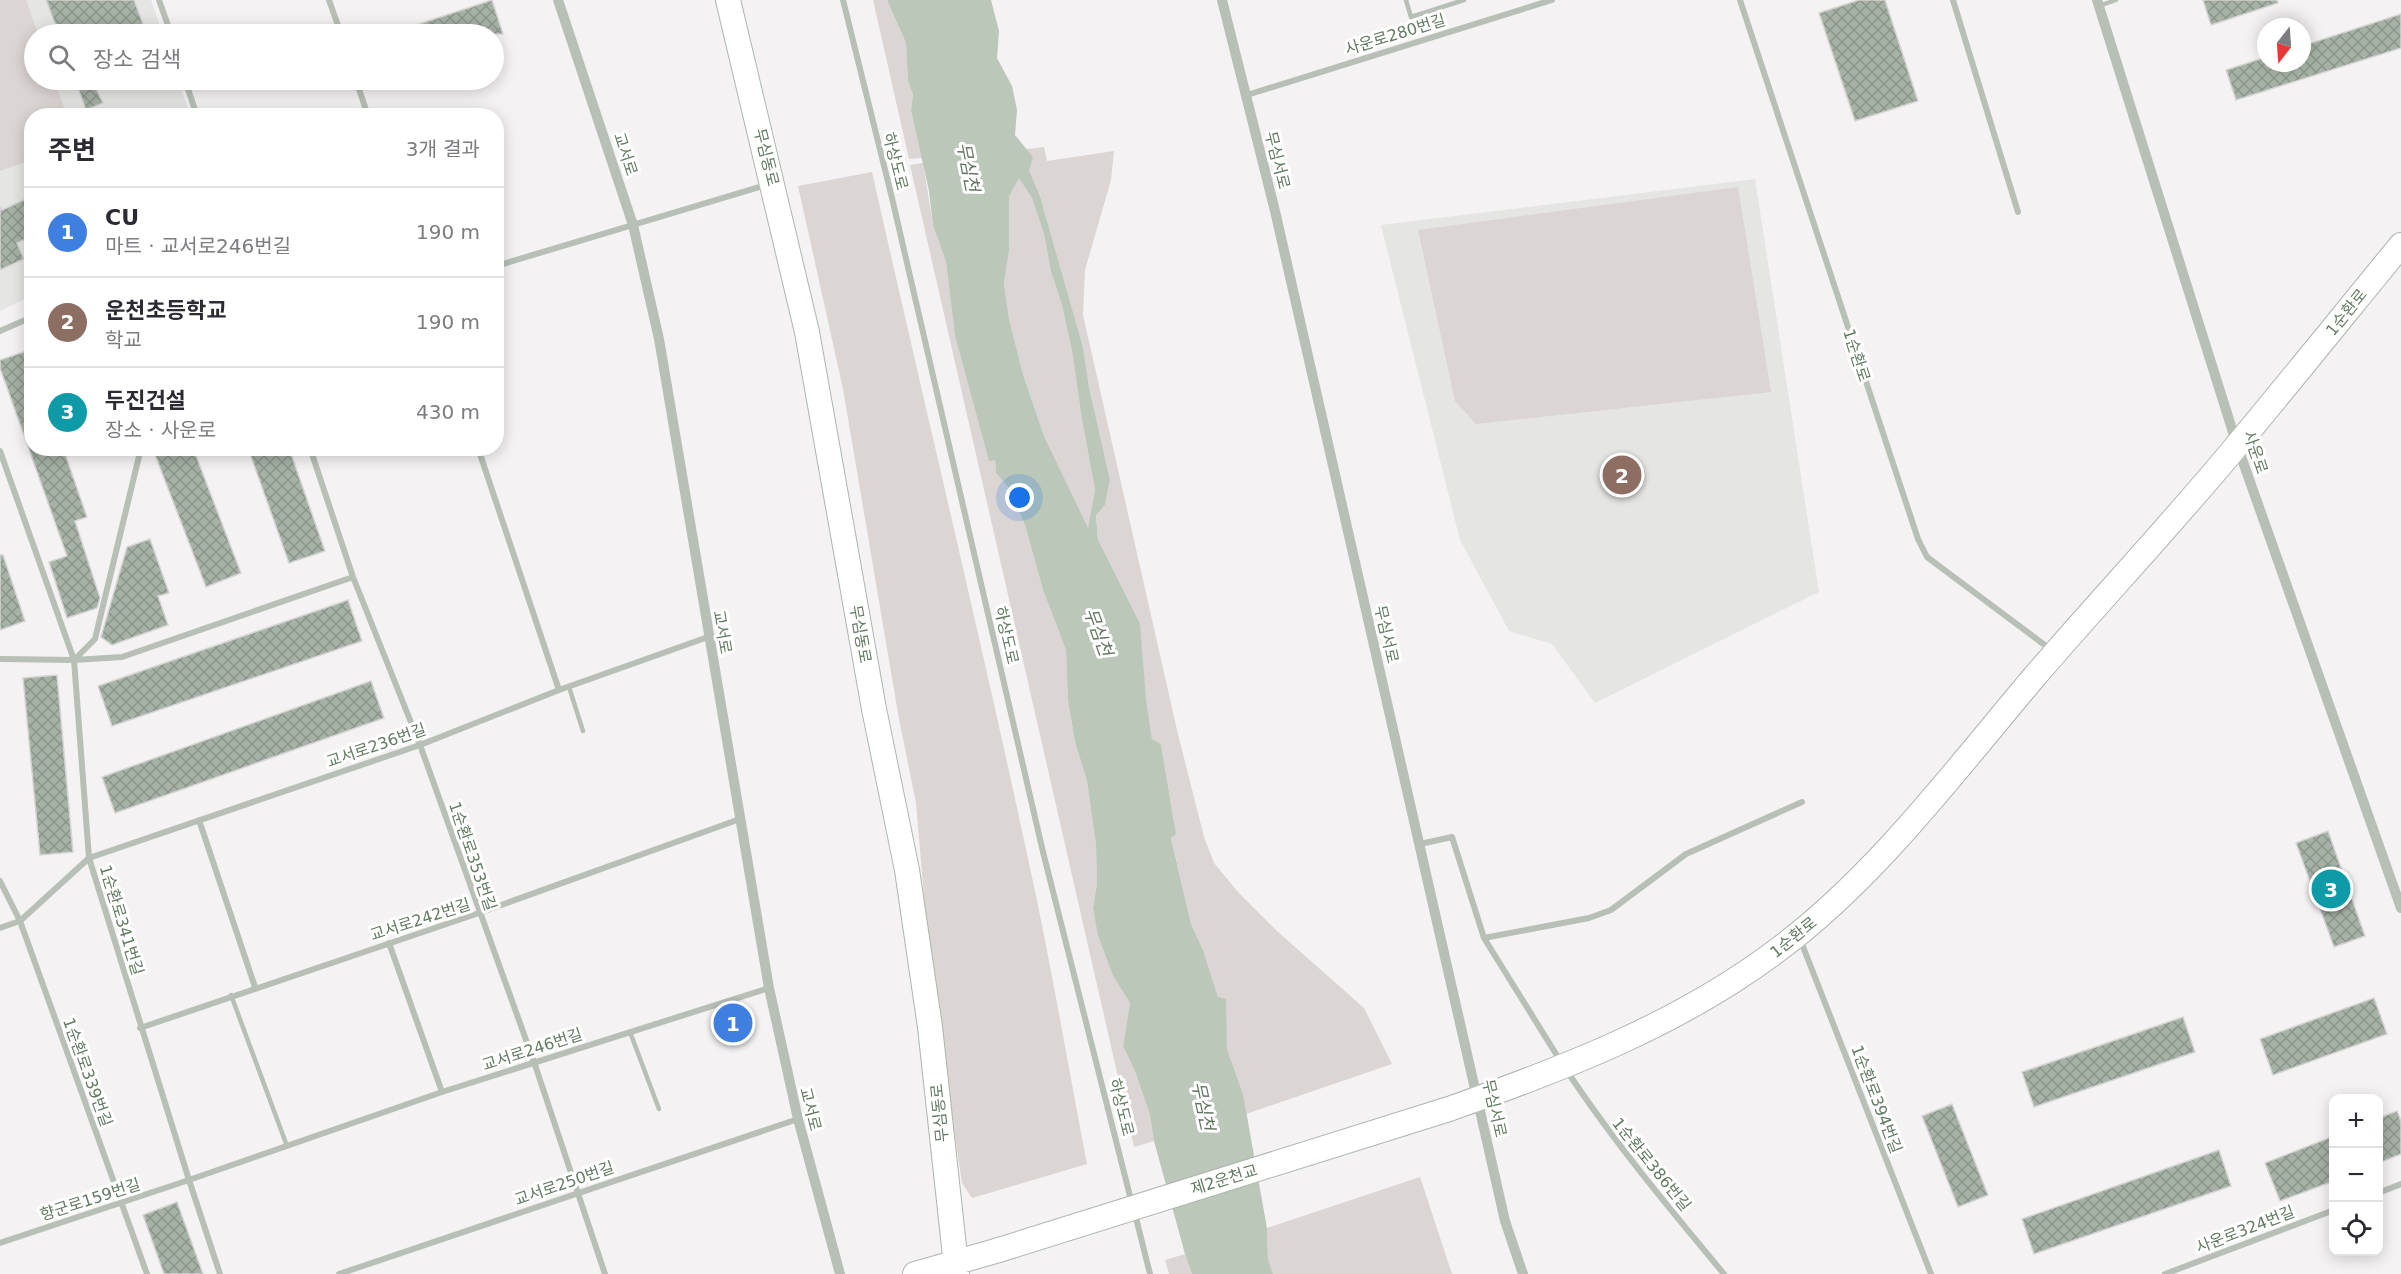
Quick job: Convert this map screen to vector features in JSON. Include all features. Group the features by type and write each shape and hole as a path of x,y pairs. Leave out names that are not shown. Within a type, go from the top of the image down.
{"main road":[{"name":"무심동로","path":"728,0 807,332 874,709 907,870 930,1027 957,1268"},
{"name":"1순환로","path":"1449,1109 1564,1067 1643,1033 1726,985 1779,950 1836,902 1900,835 2237,445 2401,244"},
{"name":"제2운천교","path":"957,1268 999,1250 1449,1109"},
{"path":"915,1274 957,1268"}],"street":[{"path":"159,0 167,24"},
{"path":"329,0 337,24"},
{"name":"교서로","path":"558,0 633,225 659,339 769,988 798,1119 840,1274"},
{"name":"하상도로","path":"843,0 1043,852 1150,1274"},
{"name":"무심서로","path":"1221,0 1247,95 1506,1221 1523,1274"},
{"name":"사운로280번길","path":"1247,95 1552,0"},
{"name":"1순환로","path":"1740,0 1918,539 1927,557 2056,652"},
{"path":"1953,0 2018,212"},
{"name":"사운로","path":"2098,3 2237,445 2401,908"},
{"path":"188,90 194,108"},
{"path":"359,90 365,108"},
{"path":"504,264 773,183"},
{"path":"0,331 24,320"},
{"name":"1순환로341번길","path":"0,451 74,660 88,858 140,1028 220,1274"},
{"path":"74,660 95,639 139,456"},
{"name":"1순환로353번길","path":"313,456 353,578 420,745 534,1062 605,1274"},
{"path":"481,456 559,690"},
{"path":"0,659 74,660 122,657 353,578"},
{"name":"교서로236번길","path":"88,858 420,745 559,690 708,637"},
{"path":"1484,938 1588,918 1611,910 1686,854 1802,802"},
{"name":"교서로242번길","path":"140,1028 231,995 479,913 740,819"},
{"path":"199,820 255,987"},
{"name":"1순환로386번길","path":"1420,844 1452,837 1484,938 1564,1067 1632,1163 1724,1274"},
{"path":"0,928 20,921 88,858"},
{"name":"1순환로339번길","path":"0,881 20,921 147,1274"},
{"name":"1순환로394번길","path":"1798,934 1931,1274"},
{"path":"389,943 442,1092"},
{"name":"교서로246번길","path":"189,1180 442,1092 769,988"},
{"name":"교서로250번길","path":"339,1274 798,1119"},
{"name":"향군로159번길","path":"0,1243 189,1180"},
{"path":"2383,1192 2401,1185"},
{"name":"사운로324번길","path":"2165,1274 2329,1212"}],"lane":[{"path":"1406,0 1411,17 1464,0"},
{"path":"2098,3 2116,0"},
{"path":"569,687 583,731"},
{"path":"231,995 287,1146"},
{"path":"630,1032 659,1109"}],"shaded area":[{"path":"0,0 151,0 159,24 24,24 24,90 181,90 188,108 24,108 24,299 0,311"},
{"path":"0,0 26,0 34,24 24,24 24,90 58,90 64,108 24,108 24,162 0,171"},
{"path":"873,0 887,0 906,43 908,81 913,95 911,110 922,158 909,159"},
{"path":"1044,147 1047,161 1114,151 1111,180 1085,270 1083,315 1177,730 1204,837 1214,863 1238,892 1277,931 1364,1008 1392,1064 1246,1114 1243,1094 1227,1049 1226,1026 1203,950 1191,924 1171,837 1174,821 1161,744 1152,739 1146,699 1114,576 1098,540 1096,514 1105,505 1110,480 1089,387 1083,347 1040,196 1029,170 1026,149"},
{"path":"923,163 933,225 946,262 955,336 989,460 995,460 996,473 1008,487 1025,525 1043,590 1066,650 1068,701 1075,742 1087,781 1096,845 1097,884 1093,908 1099,935 1113,976 1130,1003 1123,1046 1135,1071 1150,1115 1154,1141 1134,1147 910,165"},
{"path":"872,172 1027,854 1087,1164 972,1198 962,1183 942,1049 926,920 916,803 899,719 843,389 798,186"},
{"path":"1019,177 1032,198 1044,234 1051,272 1062,305 1072,351 1095,490 1088,529 1044,436 1023,374 1009,319 1004,283 1009,251 1009,197"},
{"path":"1755,179 1819,592 1595,703 1552,644 1509,631 1460,540 1381,225"},
{"path":"1738,187 1771,392 1476,424 1455,401 1418,230"},
{"path":"1420,1177 1452,1274 1273,1274 1268,1259 1267,1228"},
{"path":"1185,1254 1192,1274 1169,1274 1165,1260"}],"water":[{"name":"무심천","path":"887,0 991,0 999,31 997,58 1012,86 1017,110 1015,135 1033,157 1029,170 1040,196 1083,347 1089,387 1110,480 1105,505 1096,515 1098,540 1140,624 1146,699 1152,739 1161,744 1176,834 1171,838 1191,924 1203,950 1218,997 1226,999 1227,1049 1243,1094 1267,1228 1268,1259 1273,1274 1192,1274 1185,1254 1154,1141 1150,1115 1135,1071 1123,1046 1130,1003 1113,976 1098,935 1093,908 1097,884 1096,845 1087,781 1075,742 1068,701 1066,650 1043,590 1025,525 1008,487 996,473 995,460 989,461 955,336 946,262 933,225 929,191 911,110 913,95 908,81 906,43","holes":["1019,178 1032,198 1044,234 1051,272 1062,305 1072,351 1095,490 1088,528 1044,436 1023,374 1009,319 1004,283 1009,251 1009,197"]}],"building":[{"path":"46,0 134,0 143,24 55,24"},
{"path":"492,0 500,24 419,24"},
{"path":"1859,0 1885,0 1918,101 1855,121 1819,13"},
{"path":"2203,0 2277,0 2278,3 2211,25"},
{"path":"2401,14 2401,48 2236,100 2226,70 2257,60 2257,72 2311,72 2311,43"},
{"path":"79,90 97,90 103,103 85,108"},
{"path":"24,200 24,240 17,243 24,259 0,270 0,207 2,210"},
{"path":"24,352 24,435 0,368 0,360"},
{"path":"31,456 66,456 87,517 75,521 100,598 97,608 67,618 49,562 67,556"},
{"path":"156,456 196,456 241,573 206,587"},
{"path":"251,456 292,456 325,551 289,563"},
{"path":"150,539 169,593 158,596 168,625 112,645 101,637 127,547"},
{"path":"0,555 3,555 25,621 0,630"},
{"path":"348,600 362,641 112,726 98,686"},
{"path":"57,675 73,852 40,855 23,678"},
{"path":"371,681 384,718 115,813 102,777"},
{"path":"2328,831 2365,936 2334,947 2296,843"},
{"path":"2374,998 2387,1034 2273,1075 2260,1039"},
{"path":"2183,1017 2195,1052 2034,1107 2022,1072"},
{"path":"1952,1104 1988,1195 1958,1207 1922,1116"},
{"path":"2397,1111 2401,1121 2401,1154 2383,1161 2383,1148 2383,1116"},
{"path":"2329,1138 2329,1183 2280,1201 2265,1163"},
{"path":"2219,1150 2231,1186 2034,1254 2022,1219"},
{"path":"177,1202 203,1274 164,1274 143,1215"}],"place":[{"name":"운천초등학교","path":"1622,475"},
{"name":"두진건설","path":"2331,889"},
{"name":"CU","path":"733,1023"}]}
